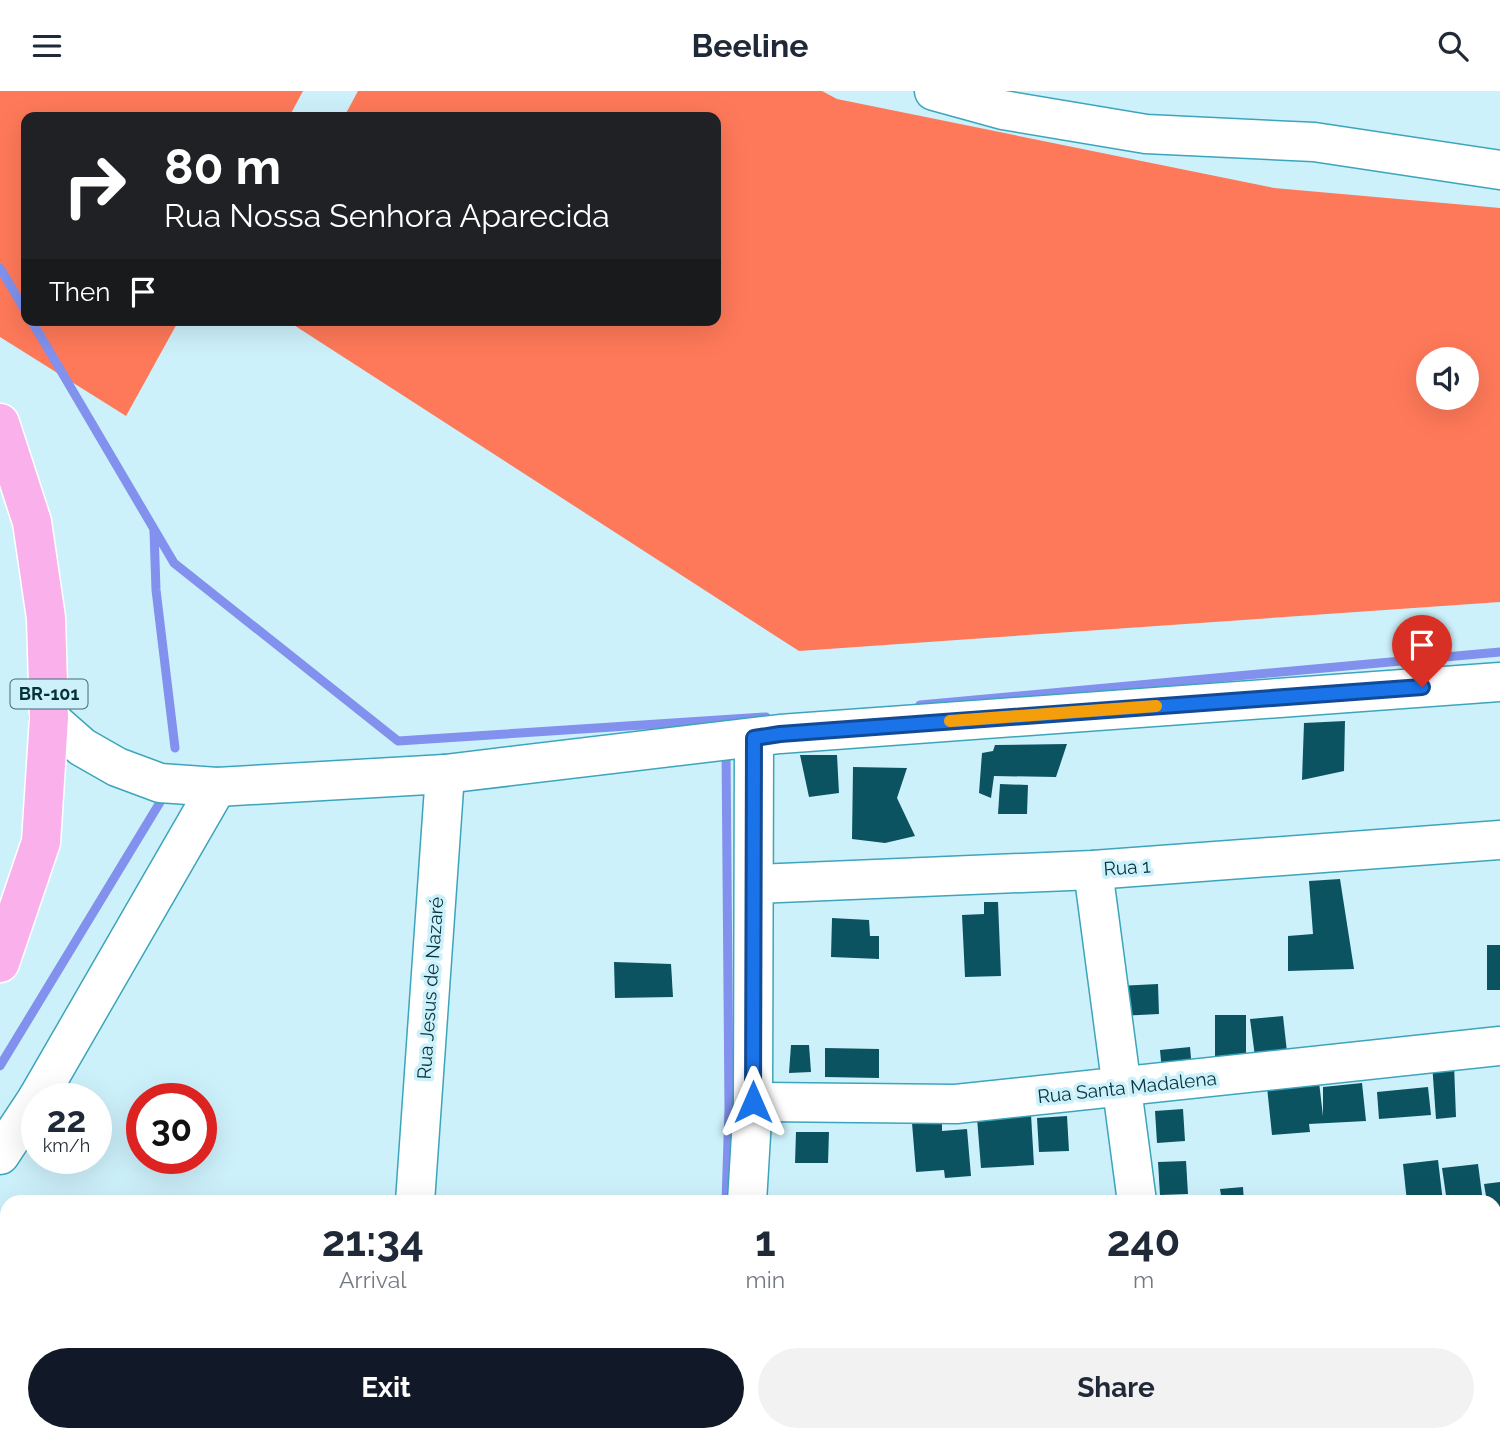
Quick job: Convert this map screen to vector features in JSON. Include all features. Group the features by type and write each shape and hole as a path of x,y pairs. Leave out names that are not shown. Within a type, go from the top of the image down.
{"highway":[{"name":"BR-101","path":"0,423 32,522 47,618 49,719 41,842 0,964"}],"street":[{"path":"934,91 1003,110 1146,134 1314,142 1500,170"},
{"path":"49,719 82,747 117,767 160,783 217,787 445,774 780,734 1500,682"},
{"path":"747,1195 753,1102 754,738"},
{"name":"Rua Jesus de Nazaré","path":"415,1195 445,774"},
{"path":"46,1083 217,787"},
{"name":"Rua 1","path":"754,884 1093,870 1500,840"},
{"path":"1093,870 1136,1195"},
{"name":"Rua Santa Madalena","path":"753,1102 956,1104 1500,1046"},
{"path":"0,1154 21,1123"}],"shaded area":[{"path":"0,91 303,91 292,112 21,112 21,326 176,326 126,416 0,337"},
{"path":"358,91 822,91 837,99 1274,188 1500,208 1500,602 799,651 295,326 721,326 721,112 347,112"}],"building":[{"path":"1345,721 1344,771 1302,780 1304,723"},
{"path":"1067,744 1056,777 994,776 991,798 979,793 982,753 993,751 995,745"},
{"path":"800,755 837,755 839,793 809,797"},
{"path":"853,767 907,768 897,798 915,836 885,843 852,839"},
{"path":"1000,784 1028,785 1027,814 998,814"},
{"path":"1340,879 1354,969 1288,971 1288,936 1313,934 1309,881"},
{"path":"984,902 998,902 1001,976 965,977 962,915 984,914"},
{"path":"832,918 869,920 870,936 879,936 879,959 831,957"},
{"path":"1487,945 1500,945 1500,990 1487,990"},
{"path":"614,962 671,964 673,997 615,998"},
{"path":"1158,984 1159,1014 1119,1016 1118,986"},
{"path":"1215,1015 1246,1015 1246,1061 1215,1060"},
{"path":"1283,1016 1288,1061 1256,1064 1250,1019"},
{"path":"791,1045 809,1045 811,1072 789,1073"},
{"path":"1190,1047 1192,1069 1162,1072 1160,1050"},
{"path":"825,1048 879,1049 879,1078 825,1077"},
{"path":"1432,1063 1454,1064 1456,1117 1436,1119"},
{"path":"1319,1082 1323,1116 1323,1087 1362,1083 1366,1121 1309,1124 1310,1132 1272,1135 1267,1087"},
{"path":"1428,1087 1431,1115 1379,1119 1377,1092"},
{"path":"1183,1109 1185,1141 1157,1143 1155,1111"},
{"path":"1031,1115 1034,1165 981,1168 977,1118"},
{"path":"1067,1116 1069,1151 1039,1152 1037,1118"},
{"path":"942,1121 942,1131 967,1129 971,1176 945,1178 944,1170 916,1172 912,1123"},
{"path":"796,1132 829,1132 828,1163 795,1163"},
{"path":"1438,1160 1442,1195 1406,1195 1403,1164"},
{"path":"1186,1161 1188,1194 1160,1195 1158,1162"},
{"path":"1478,1164 1482,1195 1446,1195 1442,1168"},
{"path":"1500,1182 1500,1195 1486,1195 1484,1184"},
{"path":"1243,1187 1244,1195 1221,1195 1220,1189"}],"waterway":[{"path":"0,268 21,304"},
{"path":"35,326 174,563 398,741 766,717"},
{"path":"154,531 156,590 175,748"},
{"path":"920,705 1500,652"},
{"path":"726,749 729,1109 726,1195"},
{"path":"0,1066 162,799"}],"slow traffic":[{"path":"950,721 1156,706"}],"route":[{"path":"753,1102 754,738 1422,687"}]}
